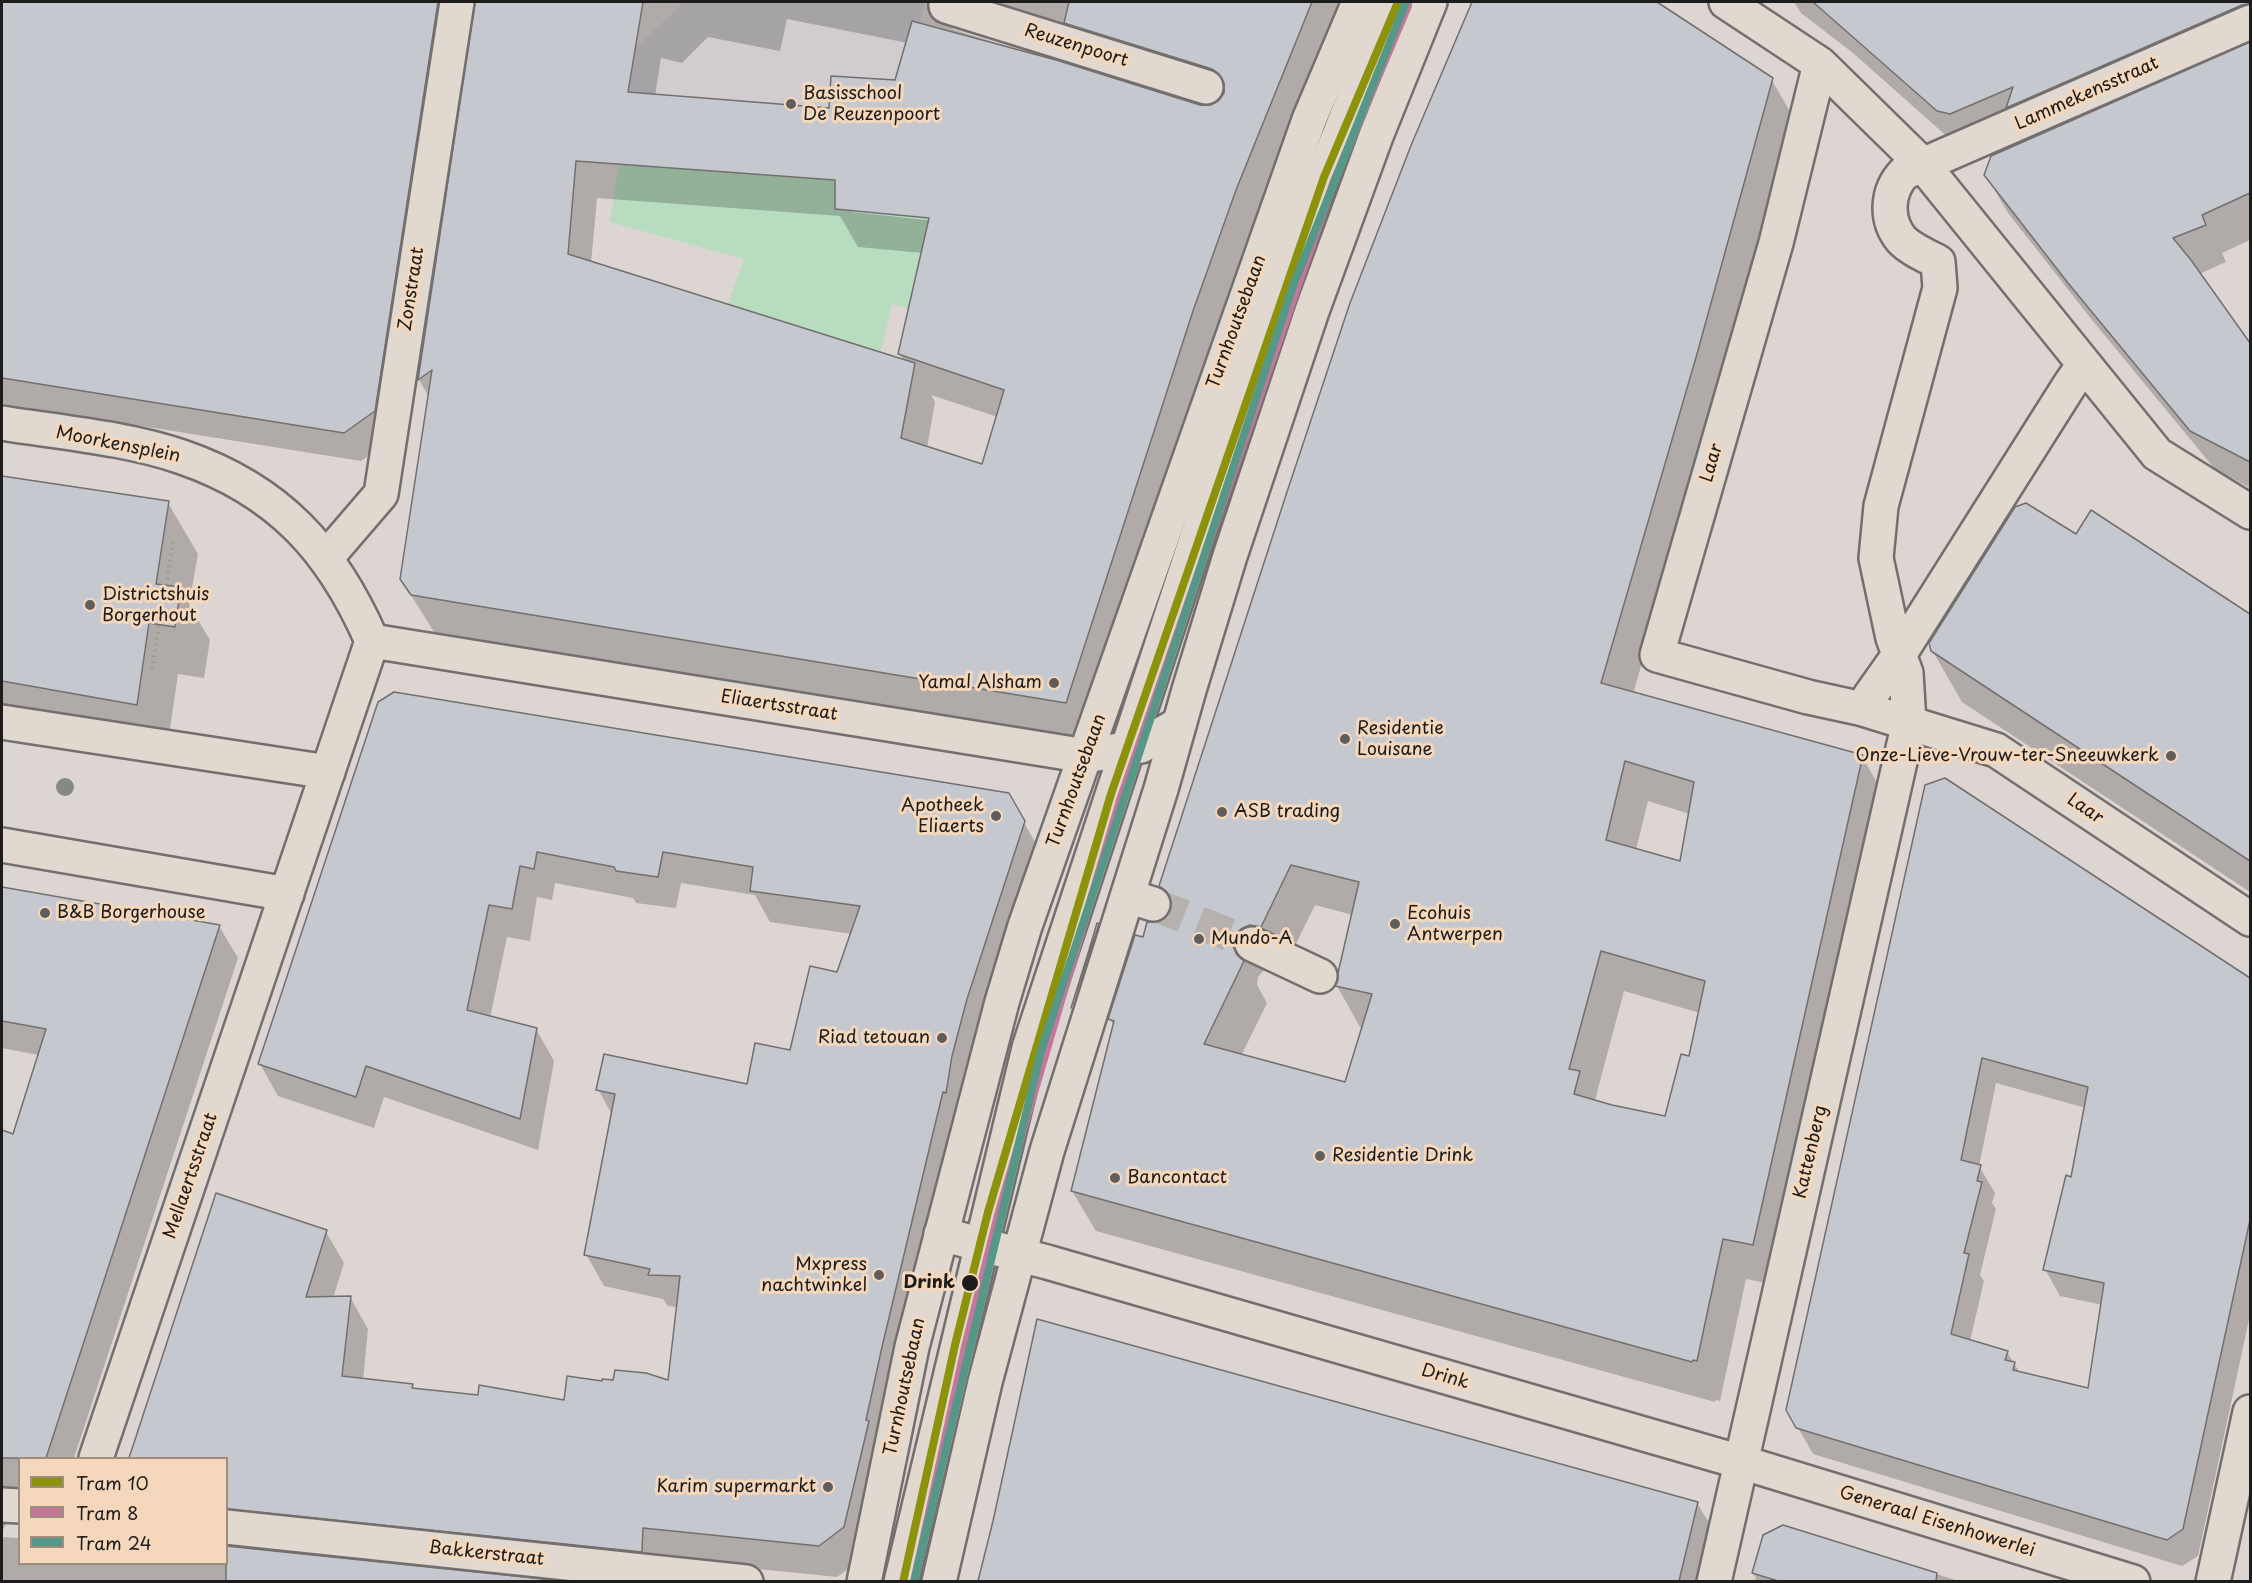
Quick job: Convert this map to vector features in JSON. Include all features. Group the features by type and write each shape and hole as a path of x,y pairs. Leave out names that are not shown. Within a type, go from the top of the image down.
{"street":[{"name":"Zonstraat","path":"326,558 381,494 457,2"},
{"name":"Turnhoutsebaan","path":"864,1581 912,1347 1018,948 1309,120 1359,2"},
{"path":"902,1581 1029,1048 1281,282 1392,2"},
{"path":"939,1581 985,1382 1047,1150 1140,900 1179,724 1230,556 1312,311 1376,135 1430,2"},
{"path":"1726,2 1820,64 1924,166 2157,454 2250,512"},
{"name":"Reuzenpoort","path":"946,4 1206,87"},
{"name":"Lammekensstraat","path":"1924,166 2250,22"},
{"name":"Laar","path":"1820,64 1776,243 1657,655 1808,697 1863,709 1996,750 2250,919"},
{"path":"1909,722 1906,673 1893,638 1876,558 1881,506 1940,288 1938,262 1902,240 1894,227 1890,210 1891,191 1898,180 1904,173 1924,166"},
{"path":"1863,709 2084,364"},
{"name":"Moorkensplein","path":"2,423 139,446 180,456 214,469 248,487 277,507 303,530 326,558 349,593 372,641"},
{"name":"Eliaertsstraat","path":"372,641 1086,756 1141,746 1179,724"},
{"path":"2,845 287,894 372,641"},
{"path":"2,722 328,772"},
{"name":"Kattenberg","path":"1714,1581 1909,722"},
{"path":"1086,756 1115,784"},
{"name":"Mellaertsstraat","path":"96,1457 287,894"},
{"path":"1252,944 1320,976"},
{"name":"Drink","path":"941,1234 1741,1462"},
{"path":"2214,1581 2250,1412"},
{"name":"Generaal Eisenhowerlei","path":"1741,1462 2133,1581"},
{"path":"2,1505 18,1506"},
{"name":"Bakkerstraat","path":"228,1527 746,1581"}],"path":[{"path":"166,585 173,542"},
{"path":"152,669 159,625"}],"shaded area":[{"name":"Basisschool De Reuzenpoort","path":"684,2 925,2 920,24 933,187 619,164 635,49"}],"green space":[{"path":"619,164 835,180 835,209 929,218 908,308 892,304 881,352 728,304 744,259 610,222"}],"building":[{"path":"2,2 438,2 375,411 344,433 2,378"},
{"path":"475,2 643,2 628,92 829,108 831,76 895,80 912,21 1056,60 1200,105 1210,105 1218,101 1224,93 1224,83 1219,74 1212,69 1064,23 1069,2 1312,2 1236,190 1193,311 1066,703 411,595 400,579 432,370 418,380","holes":["576,161 835,180 835,209 929,218 898,354 1004,390 982,464 901,438 915,363 568,254"]},
{"path":"1472,2 1657,2 1773,78 1697,354 1601,683 1863,755 1753,1245 1723,1239 1697,1361 1692,1362 1071,1191 1114,1021 1108,1019 1135,935 1143,937 1147,922 1158,922 1171,910 1171,899 1159,886 1350,303 1412,143","holes":["1625,761 1694,782 1680,861 1606,840","1291,865 1359,882 1335,986 1372,994 1345,1082 1204,1044 1244,961 1237,955 1233,946 1235,936 1241,929 1250,925 1261,927","1601,951 1705,981 1689,1056 1681,1054 1665,1116 1574,1094 1580,1071 1569,1069"]},
{"path":"1813,2 2250,2 2250,4 2242,5 2006,108 2013,87 1950,114 1937,111"},
{"path":"2250,42 2250,193 2202,215 2206,225 2173,238 2250,343 2250,462 2190,431 2068,283 1984,175 1991,156"},
{"name":"Districtshuis Borgerhout","path":"2,476 169,501 156,584 181,587 175,627 149,623 137,705 2,681"},
{"name":"Onze-Lieve-Vrouw-ter-Sneeuwkerk","path":"2026,503 2076,534 2091,510 2250,614 2250,861 1931,651 1929,643 2015,507"},
{"path":"394,692 1009,793 1025,821 967,999 952,1056 946,1093 943,1092 882,1347 866,1420 869,1421 844,1527 819,1546 643,1528 642,1552 228,1509 228,1457 129,1457 216,1193 327,1230 306,1297 351,1296 342,1376 413,1384 412,1388 478,1395 479,1385 564,1400 567,1376 602,1381 602,1379 613,1380 615,1370 646,1373 668,1380 680,1276 648,1275 650,1269 584,1255 615,1094 596,1090 604,1054 747,1084 755,1043 790,1050 810,966 837,972 860,906 750,891 753,867 663,852 658,877 616,871 614,867 537,852 534,869 520,866 512,909 489,905 467,1010 537,1028 520,1119 366,1066 356,1097 258,1064 378,702"},
{"path":"1945,778 2250,978 2250,1220 2183,1529 2167,1540 1796,1428 1786,1410 1925,785","holes":["1982,1058 2088,1087 2071,1177 2066,1175 2043,1270 2104,1283 2088,1388 2013,1370 2015,1362 2005,1360 2008,1351 1951,1334 1969,1254 1964,1253 1982,1182 1977,1181 1981,1165 1961,1160"]},
{"path":"2,887 220,925 46,1457 2,1458 2,1130 13,1134 46,1029 2,1021"},
{"path":"1097,923 1099,924 1071,1008 1089,950"},
{"path":"1037,1319 1698,1502 1679,1581 978,1581"},
{"path":"1783,1525 1937,1573 1936,1581 1778,1581 1752,1573 1763,1535"},
{"path":"228,1546 563,1581 226,1581"}],"tunnel":[{"path":"1153,904 1252,944"}],"tram line":[{"name":"10","path":"903,1582 955,1345 988,1212 1111,794 1324,177 1398,2"},
{"name":"24","path":"914,1582 1041,1051 1293,286 1406,2"},
{"name":"8","path":"914,1582 965,1347 998,1215 1121,797 1334,181 1408,6"}],"place":[{"name":"Basisschool De Reuzenpoort","path":"791,104"},
{"name":"Districtshuis Borgerhout","path":"90,605"},
{"name":"Yamal Alsham","path":"1054,683"},
{"name":"Residentie Louisane","path":"1345,739"},
{"name":"Onze-Lieve-Vrouw-ter-Sneeuwkerk","path":"2171,756"},
{"name":"ASB trading","path":"1222,812"},
{"name":"Apotheek Eliaerts","path":"996,816"},
{"name":"B&B Borgerhouse","path":"45,913"},
{"name":"Ecohuis Antwerpen","path":"1395,924"},
{"name":"Mundo-A","path":"1199,939"},
{"name":"Riad tetouan","path":"942,1038"},
{"name":"Residentie Drink","path":"1320,1156"},
{"name":"Bancontact","path":"1115,1178"},
{"name":"Mxpress nachtwinkel","path":"879,1275"},
{"name":"Drink","path":"970,1283"},
{"name":"Karim supermarkt","path":"828,1487"}]}
